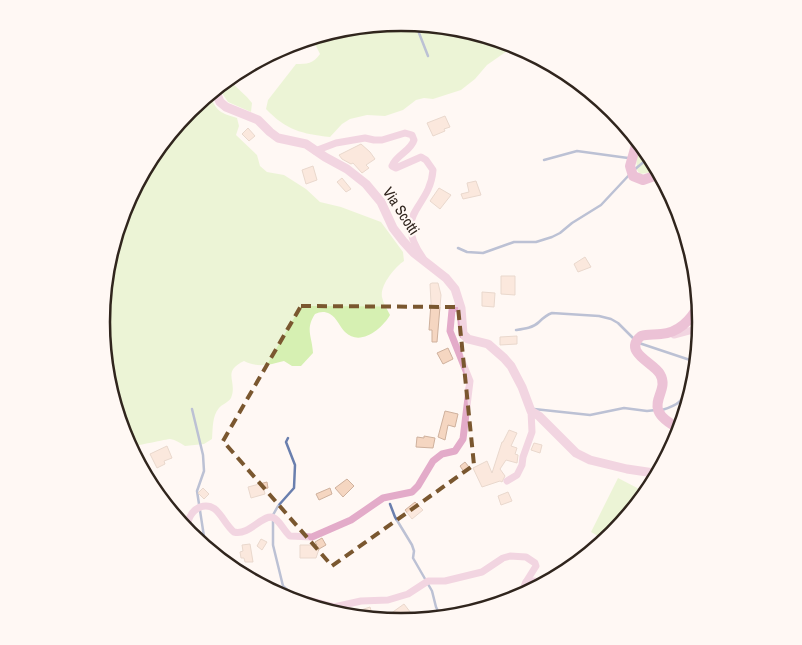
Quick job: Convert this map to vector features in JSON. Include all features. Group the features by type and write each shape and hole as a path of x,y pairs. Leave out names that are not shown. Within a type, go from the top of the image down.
{"main road":[{"path":"635,149 630,166 633,176 643,180 653,176"},
{"path":"673,426 662,417 658,410 657,402 663,383 662,376 640,357 636,347 638,338 641,336 664,334 687,322 692,315"}],"street":[{"name":"Via Scotti","path":"218,96 220,102 226,107 258,120 273,135 283,140 302,142 347,169 372,190 403,242 451,283 458,295 463,334 468,339 488,344 504,358 511,366 522,387 531,411"},
{"path":"316,151 336,143 365,138 382,140 405,133 412,135 413,144 396,159 392,166 396,168 421,157 426,160 433,170 431,187 414,212 411,224 414,243 428,264"},
{"path":"188,521 193,511 208,506 217,510 223,521 234,532 244,532 264,518 271,517 275,518 290,536 312,537 351,520 383,498 412,492 418,486 433,461 446,452 455,451 463,439 470,381 450,331 452,310 457,307 461,308"},
{"path":"664,334 674,335 692,330"},
{"path":"531,411 539,416 576,453 590,460 650,472"},
{"path":"507,481 517,476 522,465 532,432 531,411"},
{"path":"337,606 361,601 398,598 428,582 445,581 482,572 503,558 510,556 526,557 535,562 536,566 524,587"},
{"path":"526,582 535,581"}],"highlighted area":[{"path":"301,306 458,307 474,465 332,566 223,441"}],"green space":[{"path":"401,31 458,37 507,51 487,65 475,79 461,90 433,99 424,98 416,100 403,110 385,116 367,115 350,119 342,124 330,137 295,130 280,122 266,109 268,100 296,64 310,63 320,54 314,45 344,37"},
{"path":"233,84 252,103 251,112 228,102 222,93"},
{"path":"213,101 220,111 237,118 239,126 236,135 257,155 260,166 267,172 284,175 306,189 320,202 341,207 381,222 403,252 404,261 396,267 383,287 383,299 390,315 382,326 364,337 357,338 345,332 330,314 322,312 315,314 310,324 313,353 301,366 292,366 284,361 259,365 244,361 233,369 233,392 231,398 220,407 215,415 212,439 204,444 185,446 170,439 137,446 125,416 115,379 110,342 112,284 125,229 149,177 182,130"},
{"path":"638,154 650,173 640,174 637,170 636,157"},
{"path":"618,478 639,489 620,515 598,536 591,532"}],"building":[{"path":"445,116 450,127 433,136 427,123"},
{"path":"248,128 255,136 249,141 242,134"},
{"path":"361,144 375,159 366,165 369,168 362,173 353,163 351,164 342,159 339,155"},
{"path":"313,166 317,180 306,184 302,170"},
{"path":"342,178 351,189 346,192 337,182"},
{"path":"476,181 481,195 463,199 461,194 469,192 467,183"},
{"path":"439,188 451,195 440,209 430,201"},
{"path":"585,257 591,267 578,272 574,264"},
{"path":"501,276 515,276 515,295 501,294"},
{"path":"438,283 441,295 437,342 432,342 432,330 429,330 430,284"},
{"path":"482,292 495,293 494,307 482,306"},
{"path":"517,336 517,344 500,345 500,337"},
{"path":"448,348 453,359 443,364 437,353"},
{"path":"445,411 458,414 455,427 448,425 445,440 438,437"},
{"path":"509,430 517,433 511,446 517,448 515,454 518,455 517,463 506,460 500,469 505,476 502,482 482,487 473,468 487,461 492,473 502,442"},
{"path":"424,436 435,438 433,448 416,447 417,437 424,438"},
{"path":"534,443 542,445 540,453 531,450"},
{"path":"167,446 172,458 164,461 165,464 157,468 150,454"},
{"path":"465,462 469,467 464,472 460,466"},
{"path":"347,479 354,486 343,497 335,488"},
{"path":"267,482 268,488 264,489 265,494 251,498 248,487"},
{"path":"203,488 209,494 204,499 198,493"},
{"path":"330,488 332,494 319,500 316,494"},
{"path":"508,492 512,501 501,505 498,496"},
{"path":"415,502 423,510 412,519 405,510"},
{"path":"322,538 326,545 319,549 316,558 300,558 300,545 317,545 315,542"},
{"path":"261,539 267,542 262,550 257,546"},
{"path":"250,544 253,562 245,562 244,558 241,558 240,552 243,551 242,545"},
{"path":"404,604 411,613 401,614 391,613"},
{"path":"370,607 371,612 363,611 360,610"}],"waterway":[{"path":"419,32 428,56"},
{"path":"544,160 577,151 628,158"},
{"path":"634,170 644,162"},
{"path":"458,248 467,252 483,253 514,242 536,242 552,237 601,205 630,174"},
{"path":"516,330 534,326 552,313 599,316 618,323 635,340"},
{"path":"639,343 690,360"},
{"path":"662,410 679,402 682,399"},
{"path":"534,409 590,415 624,408 647,411 656,410"},
{"path":"192,409 203,455 204,471 197,491 204,536"},
{"path":"288,438 286,442 295,465 294,488 278,506 273,515 273,545 283,586 290,592"},
{"path":"390,504 395,517 412,545 414,551 413,558 432,591 438,611"}]}
